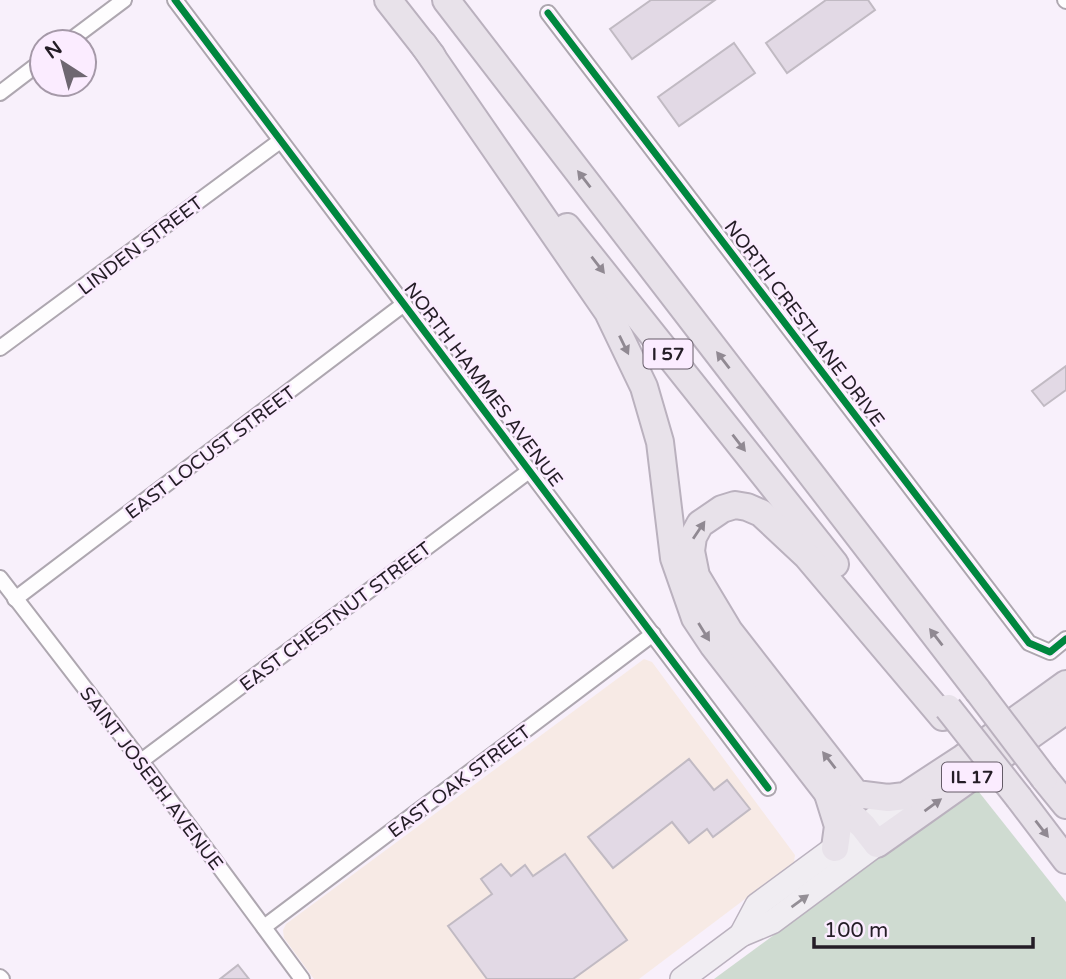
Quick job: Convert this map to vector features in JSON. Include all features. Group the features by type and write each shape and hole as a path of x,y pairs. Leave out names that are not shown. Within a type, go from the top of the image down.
{"highway":[{"name":"I 57","path":"388,0 946,712"},
{"name":"I 57","path":"446,0 1066,805"},
{"path":"423,44 607,312 644,387 660,442 674,558 695,618 827,792 870,835"},
{"path":"870,835 856,794 729,631 696,576 691,551 693,537 700,524 722,509 735,505 761,513 807,556 1011,788 1066,860"},
{"name":"IL 17","path":"905,796 1066,684"},
{"name":"IL 17","path":"870,835 1066,710"},
{"path":"827,792 838,825 835,848"},
{"path":"856,794 888,798 905,796"}],"main road":[{"name":"IL 17","path":"682,979 741,935 772,922 870,835 905,796"},
{"name":"IL 17","path":"741,935 757,905 835,848 870,835"}],"street":[{"path":"87,28 124,0"},
{"name":"NORTH HAMMES AVENUE","path":"175,0 768,788"},
{"name":"NORTH CRESTLANE DRIVE","path":"548,13 1029,643 1049,652 1066,639"},
{"path":"0,93 28,72"},
{"name":"LINDEN STREET","path":"0,348 280,141"},
{"name":"EAST LOCUST STREET","path":"16,599 404,304"},
{"name":"EAST CHESTNUT STREET","path":"141,761 529,471"},
{"name":"SAINT JOSEPH AVENUE","path":"0,578 141,761 302,979"},
{"name":"EAST OAK STREET","path":"264,927 653,634"}],"shaded area":[{"path":"644,659 652,662 795,855 794,862 639,979 314,979 284,938 283,930 286,924"},
{"path":"975,787 1066,902 1066,979 714,979"}],"building":[{"path":"651,0 715,0 632,59 610,29"},
{"path":"826,0 868,0 875,10 787,73 766,43"},
{"path":"734,43 755,73 679,126 658,97"},
{"path":"1066,366 1066,390 1044,406 1032,391"},
{"path":"689,759 714,790 727,780 750,809 713,837 707,829 689,843 672,822 613,868 588,837"},
{"path":"565,854 627,940 573,979 487,979 448,926 492,894 481,879 501,864 511,876 525,865 533,876"},
{"path":"238,965 249,979 220,979"}],"cycle path":[{"path":"175,0 768,788"},
{"path":"548,13 1029,643 1050,652 1066,639"}]}
